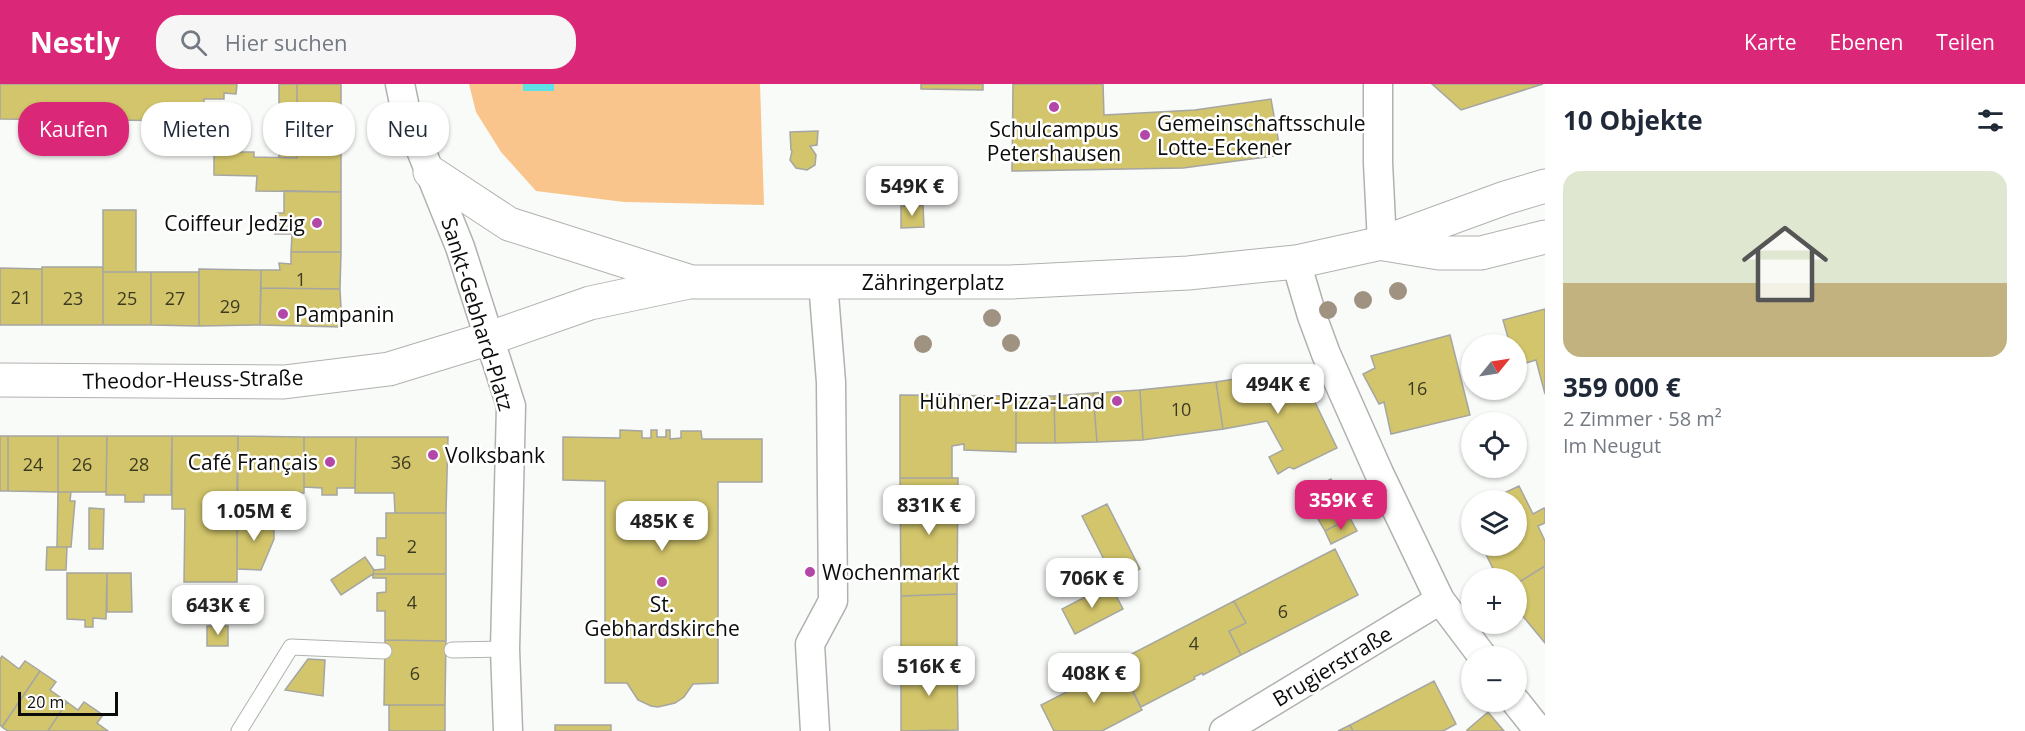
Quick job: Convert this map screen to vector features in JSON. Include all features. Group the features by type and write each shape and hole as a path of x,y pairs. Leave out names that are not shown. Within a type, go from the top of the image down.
{"main road":[{"path":"430,172 509,224 689,282"},
{"name":"Zähringerplatz","path":"490,338 590,303 689,282 1011,282 1188,273 1296,262 1382,243 1505,198 1545,186"},
{"name":"Zähringerplatz","path":"1382,243 1439,253 1481,253 1545,237"},
{"name":"Theodor-Heuss-Straße","path":"0,380 284,382 389,369 490,338"}],"street":[{"name":"Sankt-Gebhard-Platz","path":"400,84 406,113 460,247 511,406 505,649 508,731"},
{"path":"1378,84 1378,163 1382,243"},
{"path":"1296,262 1326,354 1379,472 1440,600 1475,646"},
{"path":"815,731 810,644 833,601 831,382 823,282"},
{"name":"Brugierstraße","path":"1224,731 1440,600"},
{"path":"1524,712 1539,731"}],"lane":[{"path":"238,731 291,647 384,651"},
{"path":"452,650 505,649"}],"shaded area":[{"path":"469,84 760,84 764,205 624,202 536,191 501,152 476,112"}],"water":[{"path":"523,84 554,84 554,91 523,91"}],"building":[{"path":"0,84 237,84 236,94 224,93 224,99 204,99 204,102 141,102 141,120 129,120 129,102 18,102 18,119 0,119"},
{"path":"279,84 297,84 297,102 279,102"},
{"path":"297,84 341,84 341,102 297,102"},
{"path":"921,84 983,84 983,90 921,89"},
{"name":"Gemeinschaftsschule Lotte-Eckener","path":"1013,84 1103,84 1104,115 1195,110 1271,99 1281,155 1183,168 1012,171"},
{"path":"1432,84 1543,84 1461,110"},
{"path":"818,131 817,145 810,146 816,155 815,165 807,170 796,168 790,160 792,151 790,132"},
{"path":"251,152 254,152 254,157 297,158 297,156 341,156 341,192 256,191 257,176 214,175 214,156 251,156"},
{"path":"279,156 297,156 297,158 279,158"},
{"path":"284,191 341,192 341,252 291,252 292,234 275,234 276,213 284,213"},
{"path":"923,205 924,227 901,228 901,206"},
{"path":"103,210 136,210 136,272 103,272"},
{"path":"291,252 341,252 340,289 261,288 261,270 280,270 279,263 291,264"},
{"path":"42,267 103,267 103,325 42,325"},
{"path":"0,268 42,269 42,325 0,325"},
{"path":"199,269 261,270 260,325 199,326"},
{"path":"103,272 151,272 151,325 103,325"},
{"path":"151,272 199,272 199,326 151,325"},
{"path":"261,288 340,289 342,327 260,325"},
{"path":"1545,309 1545,394 1536,360 1527,363 1527,334 1507,334 1503,320"},
{"path":"1450,335 1461,379 1461,400 1466,400 1469,412 1461,412 1461,417 1391,434 1384,402 1379,404 1363,374 1375,368 1371,356"},
{"path":"1299,369 1337,448 1294,469 1289,467 1278,474 1269,457 1283,450 1267,421 1223,429 1216,382"},
{"path":"1216,382 1223,429 1143,440 1140,390"},
{"path":"1140,390 1143,440 1097,442 1093,393"},
{"path":"1093,393 1097,442 1055,443 1054,396"},
{"path":"900,395 1016,396 1016,452 964,450 964,444 952,446 952,478 900,478"},
{"path":"1016,396 1054,396 1055,443 1016,443"},
{"name":"St. Gebhardskirche","path":"620,430 642,431 642,438 651,438 651,430 657,430 657,437 666,437 666,430 670,430 670,439 681,438 681,431 701,431 702,439 762,439 762,482 718,482 718,683 693,684 684,697 675,703 658,707 638,700 627,683 605,683 605,481 563,480 563,437 620,438"},
{"path":"0,436 8,436 8,491 0,491"},
{"path":"8,436 58,436 58,492 8,491"},
{"path":"58,436 107,436 106,492 58,492"},
{"path":"107,436 172,436 171,495 144,495 144,502 125,502 125,495 106,495"},
{"path":"172,436 238,436 237,582 184,582 185,509 172,509"},
{"path":"238,436 304,437 304,493 292,493 292,500 276,500 276,493 237,493"},
{"name":"Café Français","path":"304,437 356,437 355,488 337,488 337,495 322,495 322,488 304,487"},
{"path":"356,437 448,437 446,513 395,513 394,493 355,493"},
{"path":"900,478 958,478 957,594 901,596"},
{"path":"1331,479 1338,492 1312,506 1305,492"},
{"path":"58,492 71,492 70,501 75,501 71,547 57,547"},
{"path":"1338,492 1344,505 1318,519 1312,506"},
{"path":"1527,502 1533,514 1544,508 1545,523 1538,526 1545,541 1545,566 1527,577 1527,568 1493,568 1487,556 1527,556"},
{"path":"1107,504 1140,569 1115,581 1082,516"},
{"path":"1344,505 1350,518 1325,531 1318,519"},
{"path":"89,508 104,509 103,549 89,549"},
{"path":"386,513 446,513 446,574 373,574 374,570 385,569 385,556 377,555 377,538 386,538"},
{"path":"237,518 274,518 274,539 261,570 237,569"},
{"path":"1350,518 1357,531 1331,544 1325,531"},
{"path":"47,547 67,547 66,570 46,570"},
{"path":"1335,549 1358,595 1241,655 1229,631 1246,623 1234,601"},
{"path":"365,557 374,570 373,574 341,595 331,580"},
{"path":"1545,566 1545,643 1527,621 1527,577"},
{"path":"67,573 107,573 106,619 93,618 93,627 85,627 85,620 67,619"},
{"path":"107,573 131,573 132,612 107,612"},
{"path":"373,574 446,574 446,641 385,640 385,611 377,611 377,593 386,592 386,578 373,578"},
{"path":"1110,584 1123,609 1075,634 1062,609"},
{"path":"957,594 957,662 901,664 901,596"},
{"path":"1234,601 1246,623 1229,631 1241,655 1203,675 1202,673 1194,677 1195,679 1141,707 1118,661"},
{"path":"207,626 228,626 228,646 207,646"},
{"path":"385,640 446,641 445,705 384,705"},
{"path":"2,656 19,669 25,661 40,671 2,727 0,725 0,659"},
{"path":"308,659 325,660 323,696 285,690"},
{"path":"957,662 958,730 901,731 901,664"},
{"path":"1119,665 1142,710 1102,731 1054,731 1041,705"},
{"path":"40,671 56,682 50,690 67,702 48,731 8,731 2,727"},
{"path":"1434,681 1456,724 1443,731 1353,731 1350,725"},
{"path":"67,702 78,710 84,702 103,715 97,723 108,731 48,731"},
{"path":"389,705 445,705 445,731 389,731"},
{"path":"1488,712 1504,731 1468,731"},
{"path":"555,725 611,725 611,731 555,731"},
{"path":"1350,725 1353,731 1338,731"}],"place":[{"name":"Schulcampus Petershausen","path":"1054,107"},
{"name":"Gemeinschaftsschule Lotte-Eckener","path":"1145,135"},
{"name":"Coiffeur Jedzig","path":"317,223"},
{"name":"Pampanin","path":"283,314"},
{"name":"Hühner-Pizza-Land","path":"1117,401"},
{"name":"Volksbank","path":"433,455"},
{"name":"Café Français","path":"330,462"},
{"name":"Wochenmarkt","path":"810,572"},
{"name":"St. Gebhardskirche","path":"662,582"}]}
